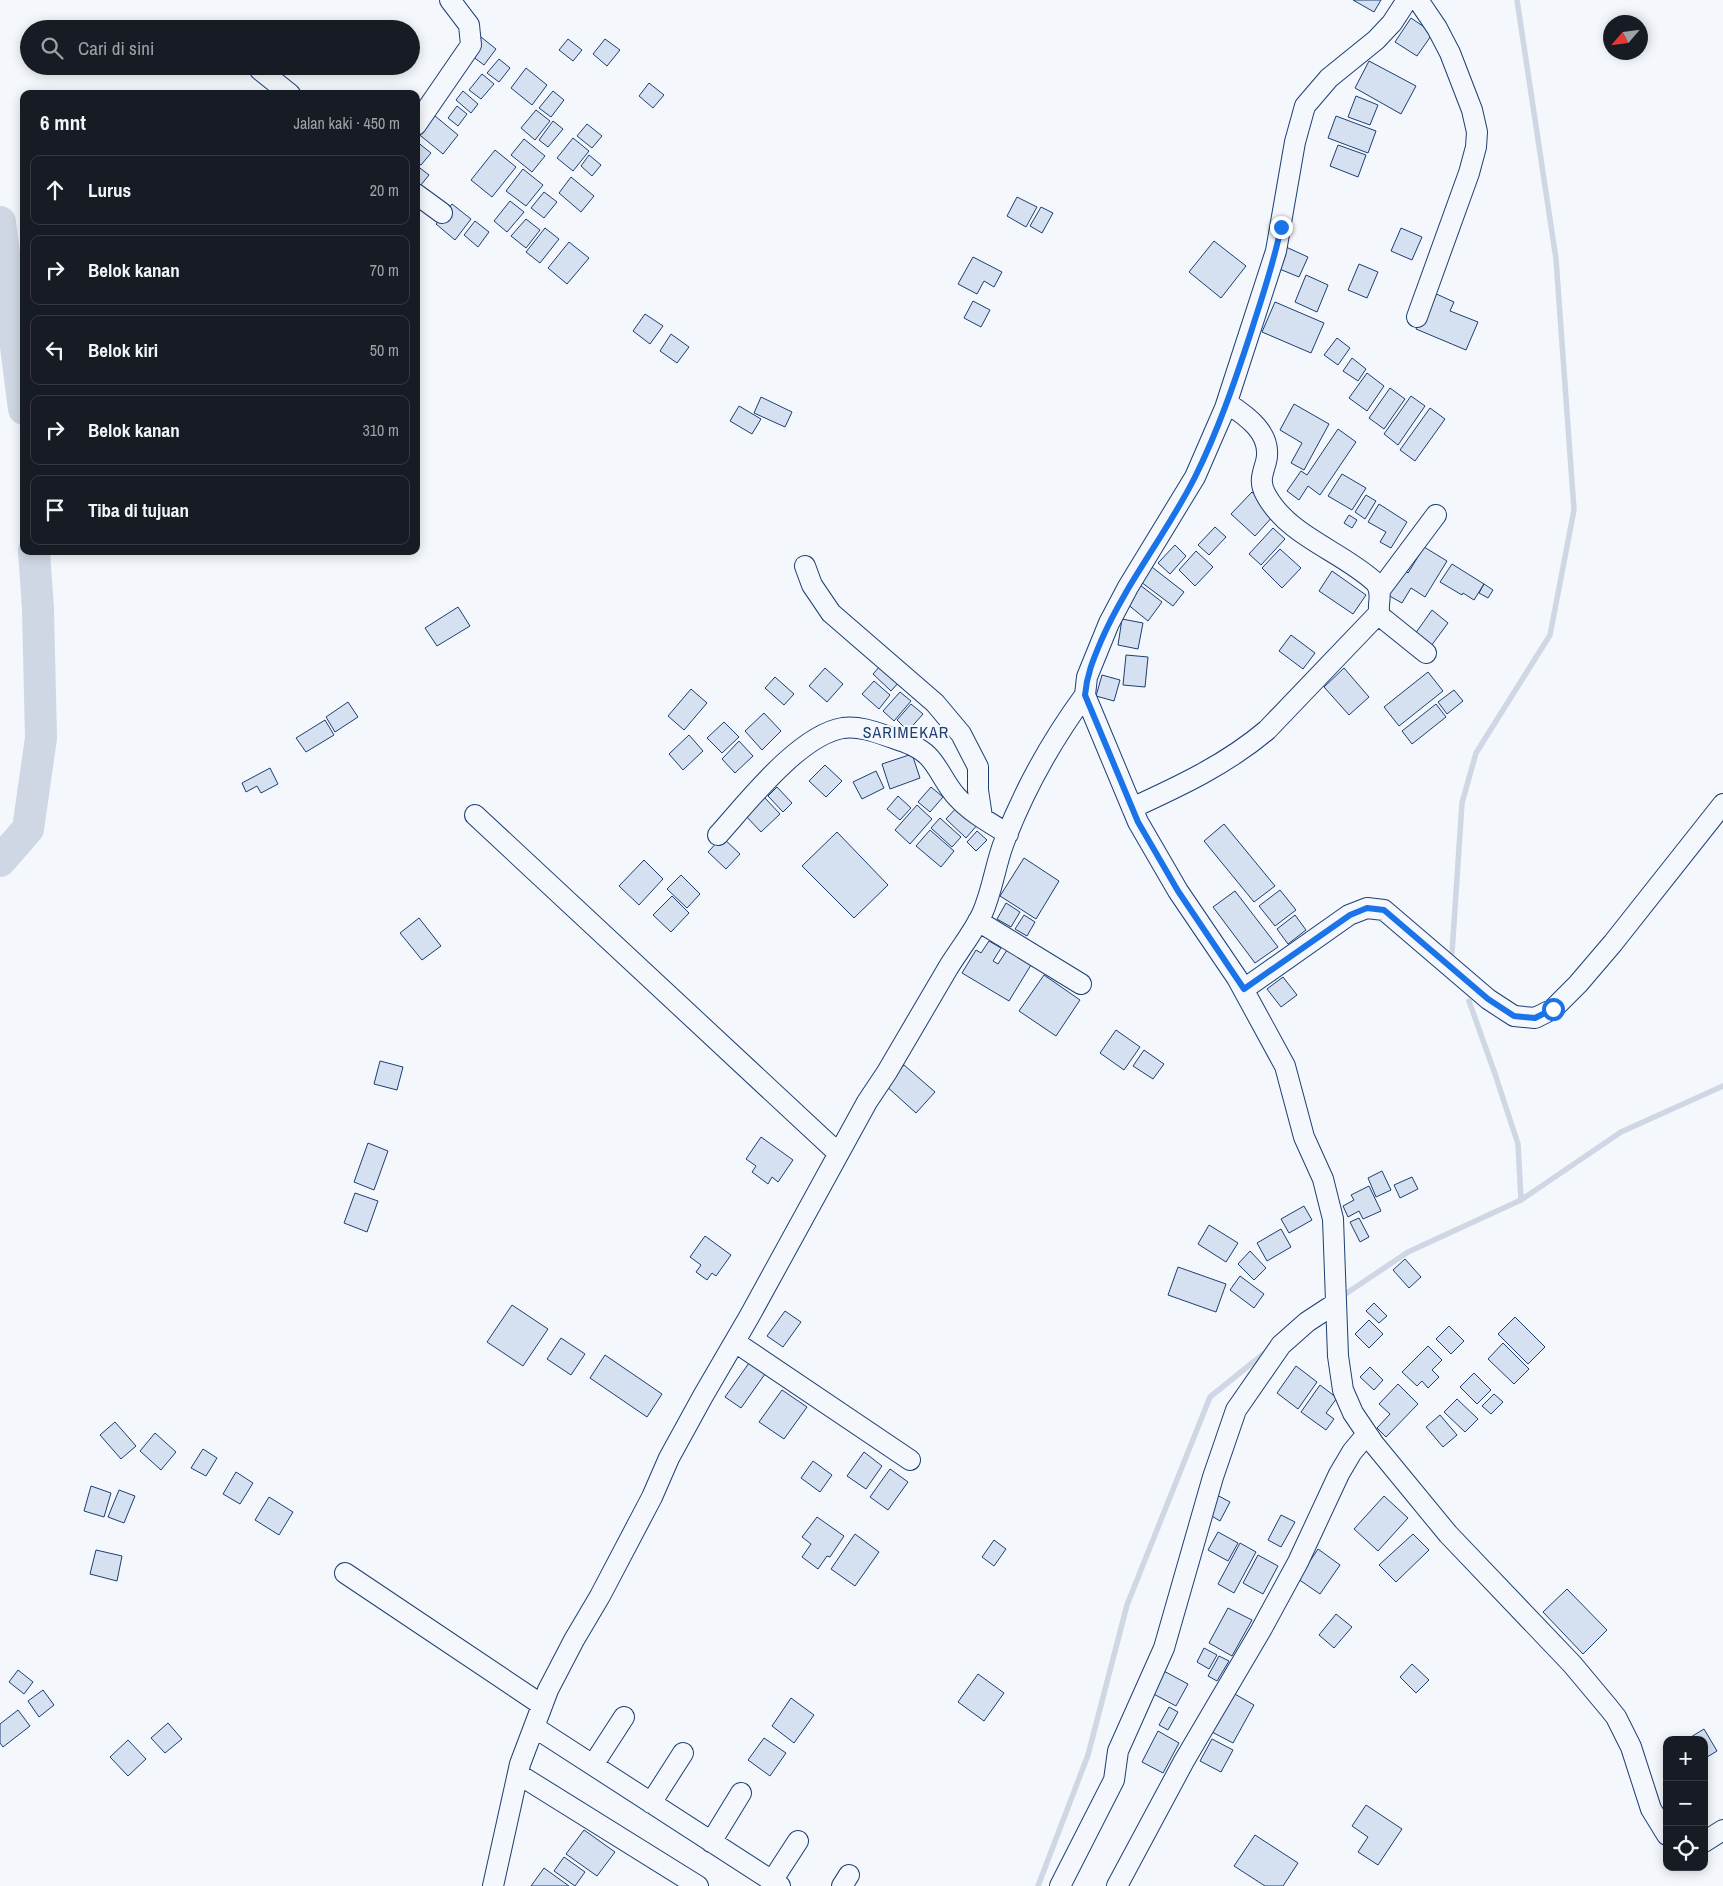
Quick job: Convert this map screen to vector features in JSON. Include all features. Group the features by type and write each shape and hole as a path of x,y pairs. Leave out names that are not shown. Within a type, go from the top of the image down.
{"street":[{"path":"420,119 471,45 469,25 450,0"},
{"path":"1408,0 1376,40 1329,78 1306,106 1296,142 1276,251 1226,403 1195,477 1128,587 1109,623 1087,676 1085,695 1138,822 1178,891 1244,989 1285,1066 1304,1137 1323,1179 1333,1219 1337,1343 1343,1390 1353,1413 1410,1489 1448,1534 1572,1664 1616,1717 1631,1748 1651,1809 1663,1828"},
{"path":"1417,318 1469,173 1476,146 1477,132 1472,110 1450,53 1438,28 1418,0"},
{"path":"266,75 285,90"},
{"path":"420,197 442,212"},
{"path":"1226,403 1254,423 1265,441 1267,454 1262,474 1262,485 1267,498 1279,514 1285,521 1372,579 1380,590"},
{"path":"1132,808 1198,776 1252,743 1267,730 1379,613 1380,590 1436,516"},
{"path":"804,566 812,585 831,613 930,698 961,734 978,767 978,790 982,817"},
{"path":"1379,613 1426,653"},
{"path":"493,1886 518,1774 548,1690 652,1497 673,1452 838,1153 867,1102 978,921 1008,834 1052,741 1085,695"},
{"path":"718,835 758,791 804,746 819,736 842,728 859,728 876,732 922,751 935,764 956,796 982,817 1008,834"},
{"path":"1244,989 1330,927 1350,915 1367,908 1384,910 1495,1003 1514,1016 1535,1018 1553,1009 1578,984 1613,943 1723,804"},
{"path":"475,815 838,1153"},
{"path":"978,921 1081,984"},
{"path":"1060,1886 1114,1780 1118,1751 1164,1648 1213,1477 1236,1410 1281,1345 1307,1322 1336,1303"},
{"path":"734,1342 910,1460"},
{"path":"1117,1886 1184,1760 1261,1630 1294,1569 1339,1474 1352,1452 1367,1434"},
{"path":"345,1573 542,1705"},
{"path":"593,1765 624,1717"},
{"path":"534,1727 776,1884 798,1840"},
{"path":"651,1803 683,1753"},
{"path":"518,1774 698,1886"},
{"path":"711,1842 741,1793"},
{"path":"1708,1839 1723,1830"}],"building":[{"path":"1353,0 1381,0 1374,12"},
{"path":"1411,18 1433,33 1417,56 1395,42"},
{"path":"481,37 496,49 484,65 468,53"},
{"path":"568,39 582,50 573,61 559,50"},
{"path":"605,39 620,50 607,66 593,54"},
{"path":"499,59 510,68 499,82 487,73"},
{"path":"1369,61 1416,86 1401,114 1355,88"},
{"path":"526,68 547,85 532,105 511,88"},
{"path":"482,74 494,84 481,99 469,90"},
{"path":"649,83 664,95 653,108 639,96"},
{"path":"463,91 478,104 471,113 456,100"},
{"path":"553,91 564,100 551,117 539,108"},
{"path":"1356,96 1378,105 1370,125 1348,117"},
{"path":"457,106 467,114 458,126 448,118"},
{"path":"536,110 550,121 535,140 521,128"},
{"path":"429,111 458,135 443,154 420,135 420,126"},
{"path":"1336,116 1376,131 1368,153 1328,138"},
{"path":"553,121 563,129 548,147 539,140"},
{"path":"587,124 602,136 592,148 577,136"},
{"path":"573,138 589,151 573,171 557,158"},
{"path":"524,139 545,156 532,172 511,155"},
{"path":"420,144 431,153 420,164"},
{"path":"1338,145 1366,155 1358,177 1330,166"},
{"path":"495,150 516,167 492,197 471,180"},
{"path":"589,155 601,165 592,176 581,166"},
{"path":"420,168 429,175 420,186"},
{"path":"523,169 543,185 526,206 506,191"},
{"path":"571,177 594,196 581,212 559,193"},
{"path":"544,192 557,202 544,218 531,208"},
{"path":"1017,197 1037,207 1026,227 1007,216"},
{"path":"510,201 524,212 507,232 494,221"},
{"path":"452,204 471,219 455,240 436,224"},
{"path":"1041,207 1053,213 1042,233 1030,226"},
{"path":"526,219 540,230 526,248 511,236"},
{"path":"475,221 489,232 478,247 464,235"},
{"path":"545,228 559,239 540,263 526,252"},
{"path":"1401,228 1422,237 1412,260 1391,251"},
{"path":"1214,241 1246,266 1221,298 1189,272"},
{"path":"569,242 589,258 567,284 548,268"},
{"path":"1286,247 1308,257 1299,277 1277,268"},
{"path":"973,257 1002,272 994,287 984,281 977,294 958,284"},
{"path":"1359,264 1378,272 1367,298 1348,290"},
{"path":"1306,275 1328,285 1317,312 1295,302"},
{"path":"1432,292 1454,302 1450,311 1478,322 1466,350 1416,329"},
{"path":"973,301 990,310 981,327 964,318"},
{"path":"1275,302 1324,323 1311,353 1262,332"},
{"path":"645,314 663,326 650,344 633,331"},
{"path":"671,334 689,347 677,363 660,351"},
{"path":"1337,338 1350,348 1338,365 1324,355"},
{"path":"1352,358 1366,369 1358,381 1343,371"},
{"path":"1367,373 1384,386 1367,411 1349,398"},
{"path":"1390,388 1405,399 1384,429 1369,418"},
{"path":"1411,396 1425,406 1398,445 1384,434"},
{"path":"761,397 792,412 785,427 754,413"},
{"path":"1294,404 1329,424 1304,470 1291,463 1302,443 1280,430"},
{"path":"739,406 761,419 752,434 730,421"},
{"path":"1430,408 1445,419 1415,461 1400,450"},
{"path":"1338,429 1356,442 1320,495 1308,486 1299,500 1287,491 1301,471 1307,475"},
{"path":"1342,474 1366,488 1352,510 1328,496"},
{"path":"1252,492 1275,514 1255,536 1231,514"},
{"path":"1366,495 1376,501 1365,519 1355,512"},
{"path":"1379,504 1407,522 1391,548 1380,542 1386,532 1368,522"},
{"path":"1349,515 1357,520 1352,528 1344,523"},
{"path":"1215,527 1226,537 1209,555 1198,545"},
{"path":"1273,528 1285,539 1261,565 1249,554"},
{"path":"1175,545 1186,556 1170,574 1158,563"},
{"path":"1424,547 1447,561 1425,597 1411,588 1402,603 1386,594 1402,568 1408,573"},
{"path":"1280,549 1301,568 1282,588 1262,568"},
{"path":"1196,551 1213,567 1195,586 1179,570"},
{"path":"1148,564 1184,592 1173,606 1137,579"},
{"path":"1452,564 1484,584 1474,600 1440,582"},
{"path":"1332,571 1366,595 1353,614 1319,591"},
{"path":"1484,584 1493,590 1488,598 1479,593"},
{"path":"1140,585 1162,602 1148,621 1126,603"},
{"path":"458,607 470,626 437,646 425,628"},
{"path":"1432,610 1448,623 1431,646 1415,634"},
{"path":"1122,619 1143,623 1138,649 1118,645"},
{"path":"1291,635 1315,653 1303,669 1279,651"},
{"path":"1126,655 1148,657 1145,687 1123,685"},
{"path":"881,665 900,681 891,691 873,674"},
{"path":"825,668 843,684 827,702 809,686"},
{"path":"1344,668 1369,697 1349,715 1324,687"},
{"path":"1428,672 1443,691 1399,726 1384,707"},
{"path":"1102,675 1120,680 1114,701 1096,696"},
{"path":"775,677 794,694 784,705 765,688"},
{"path":"874,681 890,695 879,709 862,694"},
{"path":"691,689 707,703 684,730 668,716"},
{"path":"1454,690 1463,701 1447,714 1438,702"},
{"path":"900,692 911,701 894,721 883,711"},
{"path":"348,702 358,717 335,732 326,717"},
{"path":"911,704 923,714 908,731 897,720"},
{"path":"1436,704 1446,717 1412,744 1402,731"},
{"path":"764,713 781,731 762,750 745,731"},
{"path":"325,720 334,735 306,752 296,738"},
{"path":"724,722 739,737 722,753 707,738"},
{"path":"689,735 703,751 683,770 669,754"},
{"path":"739,741 753,756 735,773 722,759"},
{"path":"912,754 920,778 890,789 882,764"},
{"path":"825,765 842,781 826,797 809,781"},
{"path":"270,768 278,784 261,793 257,786 246,792 242,783"},
{"path":"876,771 884,788 862,799 853,782"},
{"path":"777,787 792,803 783,812 768,796"},
{"path":"931,787 943,797 930,812 918,802"},
{"path":"898,796 911,808 900,820 887,809"},
{"path":"764,797 780,814 761,832 745,815"},
{"path":"917,805 932,819 910,844 895,830"},
{"path":"959,805 979,823 966,838 946,819"},
{"path":"940,818 961,837 952,847 931,828"},
{"path":"1224,824 1275,886 1254,902 1204,841"},
{"path":"930,830 954,851 941,867 916,846"},
{"path":"977,831 987,840 976,851 967,842"},
{"path":"837,832 888,885 854,918 802,866"},
{"path":"722,837 740,854 726,869 708,852"},
{"path":"1024,858 1059,881 1036,919 1000,896"},
{"path":"644,860 663,879 639,905 619,886"},
{"path":"681,875 700,894 687,908 667,889"},
{"path":"1280,890 1296,910 1275,926 1259,906"},
{"path":"1235,891 1278,947 1255,963 1213,907"},
{"path":"672,896 689,913 671,932 653,915"},
{"path":"1006,903 1020,912 1011,927 997,919"},
{"path":"1024,915 1035,922 1027,936 1015,929"},
{"path":"1295,915 1306,930 1288,944 1277,929"},
{"path":"419,918 441,946 422,960 400,933"},
{"path":"989,941 1001,948 993,961 998,964 1007,950 1031,965 1009,1001 962,973 976,950 981,953"},
{"path":"1044,975 1080,1000 1056,1036 1019,1011"},
{"path":"1283,977 1297,995 1281,1007 1267,989"},
{"path":"1116,1030 1140,1047 1124,1070 1100,1053"},
{"path":"1144,1050 1164,1064 1153,1079 1133,1066"},
{"path":"380,1061 403,1067 397,1090 374,1084"},
{"path":"904,1065 935,1092 916,1113 885,1085"},
{"path":"761,1137 793,1160 778,1182 772,1177 768,1184 752,1172 756,1166 746,1159"},
{"path":"368,1143 388,1151 374,1190 354,1182"},
{"path":"1382,1171 1391,1190 1376,1197 1368,1178"},
{"path":"1412,1177 1418,1189 1400,1198 1394,1185"},
{"path":"1369,1186 1381,1211 1363,1219 1359,1211 1348,1217 1343,1206 1354,1200 1351,1195"},
{"path":"355,1193 378,1201 367,1232 344,1223"},
{"path":"1304,1206 1312,1220 1289,1233 1281,1219"},
{"path":"1359,1218 1369,1237 1360,1242 1350,1222"},
{"path":"1209,1225 1238,1243 1226,1262 1198,1244"},
{"path":"1281,1229 1291,1247 1267,1261 1257,1243"},
{"path":"705,1236 731,1255 716,1276 712,1273 707,1280 696,1272 701,1265 690,1257"},
{"path":"1250,1251 1266,1268 1254,1280 1238,1264"},
{"path":"1405,1259 1421,1277 1409,1288 1393,1270"},
{"path":"1178,1267 1226,1284 1216,1312 1168,1295"},
{"path":"1240,1276 1264,1294 1254,1308 1230,1290"},
{"path":"1374,1303 1387,1316 1379,1323 1366,1311"},
{"path":"512,1305 548,1329 523,1366 487,1342"},
{"path":"785,1311 801,1322 783,1347 767,1336"},
{"path":"1515,1317 1545,1347 1528,1364 1498,1334"},
{"path":"1369,1320 1383,1334 1369,1348 1355,1334"},
{"path":"1449,1326 1464,1341 1451,1354 1436,1339"},
{"path":"561,1338 585,1354 571,1375 547,1359"},
{"path":"1503,1343 1529,1369 1514,1384 1488,1359"},
{"path":"1428,1346 1442,1360 1432,1370 1439,1377 1428,1388 1422,1381 1417,1386 1402,1372"},
{"path":"605,1355 662,1394 647,1417 590,1378"},
{"path":"749,1363 765,1374 741,1408 725,1397"},
{"path":"1296,1366 1317,1382 1298,1409 1277,1393"},
{"path":"1370,1367 1383,1380 1374,1390 1360,1377"},
{"path":"1474,1373 1491,1390 1477,1404 1460,1387"},
{"path":"1398,1384 1418,1404 1386,1437 1377,1428 1390,1414 1379,1404"},
{"path":"1320,1385 1337,1398 1326,1413 1334,1419 1326,1430 1301,1412"},
{"path":"782,1390 807,1407 784,1439 759,1422"},
{"path":"1494,1394 1503,1402 1491,1414 1482,1406"},
{"path":"1457,1399 1478,1419 1465,1432 1444,1412"},
{"path":"1440,1415 1457,1435 1443,1447 1426,1427"},
{"path":"115,1422 136,1446 121,1459 100,1435"},
{"path":"155,1433 176,1452 161,1470 140,1451"},
{"path":"203,1449 217,1458 206,1476 191,1468"},
{"path":"864,1452 882,1466 866,1489 847,1476"},
{"path":"813,1461 832,1475 820,1492 801,1478"},
{"path":"890,1469 908,1482 888,1510 870,1497"},
{"path":"236,1472 253,1483 240,1504 223,1494"},
{"path":"91,1486 111,1493 104,1517 84,1511"},
{"path":"119,1490 135,1496 124,1523 108,1517"},
{"path":"1215,1494 1230,1502 1220,1521 1205,1512"},
{"path":"1384,1496 1408,1518 1378,1551 1354,1529"},
{"path":"269,1497 293,1512 279,1535 255,1520"},
{"path":"1281,1515 1295,1522 1281,1547 1268,1540"},
{"path":"817,1517 844,1536 830,1557 827,1556 818,1569 802,1557 811,1544 802,1537"},
{"path":"1218,1532 1238,1543 1228,1561 1208,1550"},
{"path":"855,1534 879,1552 855,1586 831,1569"},
{"path":"1413,1534 1429,1550 1396,1582 1379,1565"},
{"path":"994,1540 1006,1549 994,1566 982,1557"},
{"path":"1240,1543 1256,1552 1234,1593 1218,1584"},
{"path":"1318,1549 1340,1565 1320,1594 1298,1579"},
{"path":"96,1550 122,1556 117,1581 90,1574"},
{"path":"1258,1555 1278,1566 1263,1594 1243,1583"},
{"path":"1567,1589 1607,1630 1583,1654 1543,1612"},
{"path":"1228,1608 1252,1620 1232,1656 1209,1643"},
{"path":"1336,1614 1352,1627 1334,1648 1319,1635"},
{"path":"1204,1648 1217,1655 1209,1669 1197,1662"},
{"path":"1219,1656 1229,1661 1217,1681 1208,1676"},
{"path":"1412,1664 1429,1680 1416,1693 1400,1677"},
{"path":"1160,1669 1188,1684 1176,1706 1148,1691"},
{"path":"18,1670 33,1682 24,1694 9,1682"},
{"path":"978,1674 1004,1693 984,1721 958,1702"},
{"path":"43,1690 54,1705 39,1717 28,1701"},
{"path":"1233,1693 1254,1705 1233,1743 1212,1732"},
{"path":"791,1698 814,1715 794,1743 772,1726"},
{"path":"1169,1707 1178,1712 1168,1730 1159,1725"},
{"path":"18,1710 30,1726 3,1747 0,1743 0,1724"},
{"path":"168,1723 182,1739 165,1753 151,1738"},
{"path":"1704,1729 1717,1751 1708,1757 1708,1736 1693,1736"},
{"path":"1158,1731 1179,1743 1163,1773 1142,1762"},
{"path":"764,1738 786,1753 770,1776 748,1760"},
{"path":"1212,1739 1233,1750 1221,1772 1200,1761"},
{"path":"128,1740 146,1759 128,1776 110,1757"},
{"path":"1366,1805 1402,1829 1378,1865 1358,1852 1368,1837 1352,1826"},
{"path":"584,1830 615,1852 597,1876 566,1854"},
{"path":"1255,1835 1298,1863 1283,1886 1265,1886 1234,1866"},
{"path":"564,1857 585,1872 575,1886 554,1871"},
{"path":"544,1868 569,1886 531,1886"}],"waterway":[{"path":"1452,953 1462,803 1476,753 1550,635 1574,510 1556,259 1517,0"},
{"path":"0,222 20,378"},
{"path":"0,861 28,829 41,738 38,609 34,555"},
{"path":"1469,1001 1518,1144 1521,1200"},
{"path":"1341,1297 1408,1252 1521,1200 1621,1132 1723,1086"},
{"path":"1038,1886 1088,1755 1127,1605 1210,1397 1267,1351"}],"district":[{"name":"SARIMEKAR","path":"906,732"}],"route":[{"path":"1281,227 1264,293 1238,372 1212,440 1195,477 1128,587 1109,623 1087,676 1085,695 1138,822 1178,891 1244,989 1330,927 1350,915 1367,908 1384,910 1488,999 1514,1016 1535,1018 1553,1009"}]}
